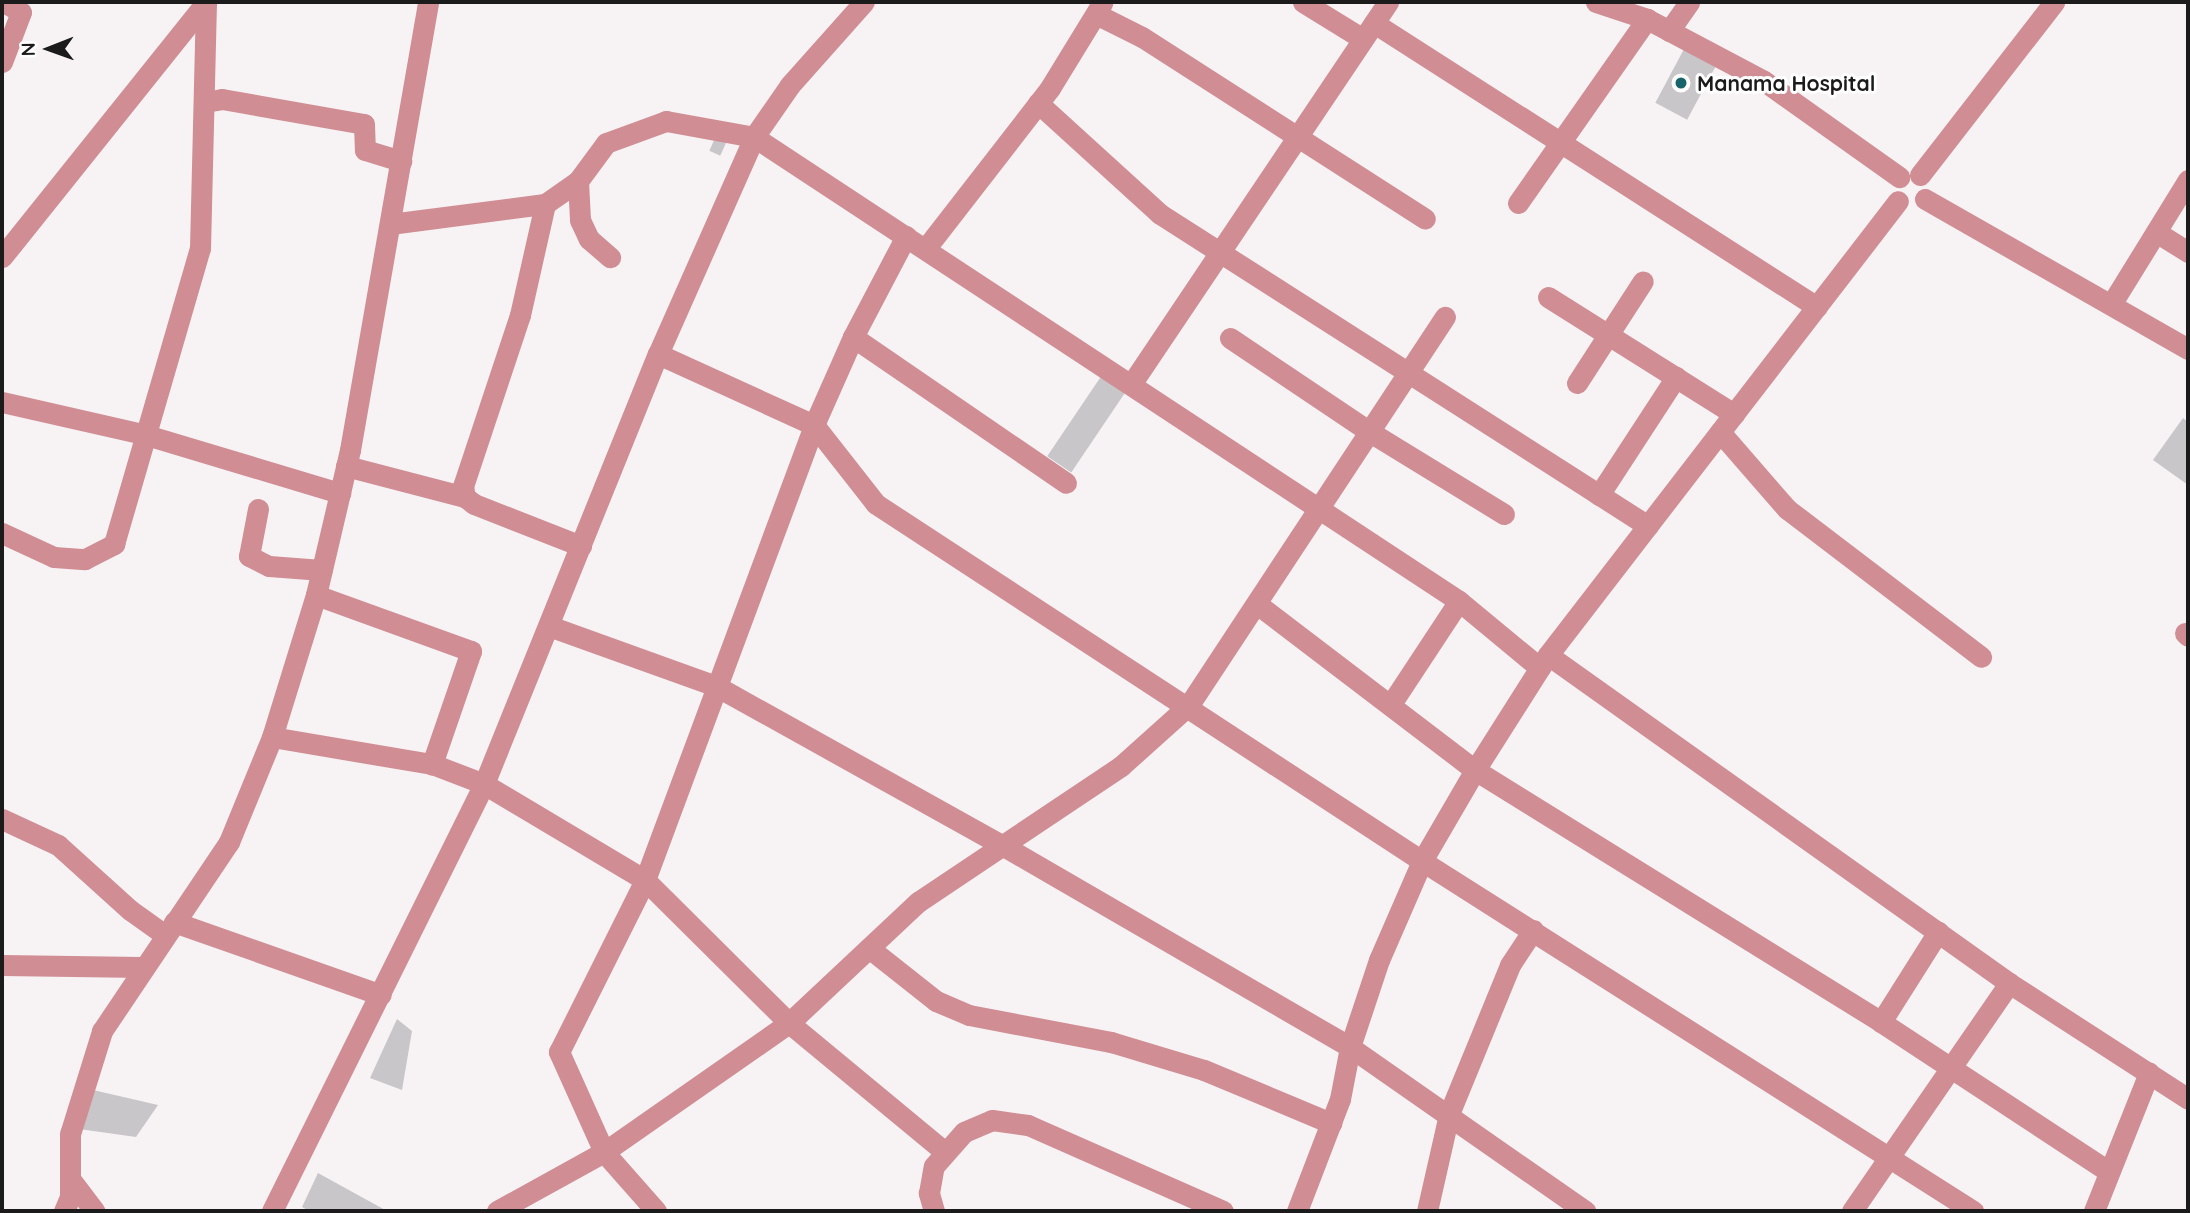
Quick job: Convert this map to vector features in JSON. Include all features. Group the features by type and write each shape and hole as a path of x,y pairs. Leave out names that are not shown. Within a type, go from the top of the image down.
{"street":[{"path":"2,61 23,11 4,2"},
{"path":"2,533 54,557 85,559 114,544 143,434 200,248 206,2"},
{"path":"2,257 206,2"},
{"path":"64,1211 71,1180 70,1134 102,1031 142,967 229,842 272,737 316,595 346,466 428,2"},
{"path":"272,1211 484,784 658,354 754,137 790,85 864,2"},
{"path":"1303,2 1368,31 1559,140 1816,307"},
{"path":"1132,383 1388,2"},
{"path":"1596,2 1647,19 1764,81 1910,176 1928,186 1925,200 1914,207 1898,201 1894,191 1910,176 2054,2"},
{"path":"1669,31 1689,2"},
{"path":"926,248 1038,103 1100,8 1425,219"},
{"path":"1518,203 1559,140 1647,19"},
{"path":"205,102 222,99 364,124 365,150 401,161"},
{"path":"1038,103 1160,214 1406,375 1648,526"},
{"path":"390,224 545,204 578,181 606,143 666,121 754,137 1132,383 1319,512 1459,601 2008,983 2188,1099"},
{"path":"2112,303 2188,180"},
{"path":"578,181 580,220 589,239 610,257"},
{"path":"1925,200 2112,303 2188,349"},
{"path":"1297,1211 1331,1123 1350,1047 1379,960 1422,861 1475,770 1544,661 1898,201"},
{"path":"465,497 463,485 520,315 545,204"},
{"path":"2156,232 2188,251"},
{"path":"656,1211 604,1152 559,1052 645,880 814,425 853,337 906,236"},
{"path":"1577,383 1643,281"},
{"path":"1548,297 1734,414"},
{"path":"497,1211 604,1152 789,1023 918,902 1000,844 1121,766 1189,705 1319,512 1444,317"},
{"path":"853,337 1066,483"},
{"path":"1230,338 1370,432 1504,514"},
{"path":"658,354 814,425 876,504 1189,705 1422,861 1890,1154 1973,1211"},
{"path":"1599,495 1676,377"},
{"path":"2,402 143,434 340,493"},
{"path":"1720,432 1787,509 1981,657"},
{"path":"346,466 465,497 581,546"},
{"path":"258,509 249,556 269,566 322,570"},
{"path":"316,595 471,650 432,764"},
{"path":"1391,704 1459,601"},
{"path":"1257,604 1475,770 1881,1022 1948,1070 2109,1172"},
{"path":"549,626 716,687 1000,844 1350,1047 1585,1211"},
{"path":"272,737 432,764 484,784 645,880 789,1023 945,1152"},
{"path":"2,819 58,845 130,910 170,929 381,995"},
{"path":"1427,1211 1449,1114 1510,965 1533,930"},
{"path":"1881,1022 1938,932"},
{"path":"869,948 936,1001 958,1010 1125,1046 1204,1070 1331,1123"},
{"path":"2,965 142,967"},
{"path":"1853,1211 2008,983"},
{"path":"2094,1211 2149,1073"},
{"path":"934,1211 929,1193 934,1166 964,1132 992,1120 1028,1125 1223,1211"},
{"path":"71,1180 94,1211"}],"building":[{"path":"1684,49 1716,66 1687,120 1655,103"},
{"path":"715,138 726,143 720,156 709,151"},
{"path":"1102,375 1126,391 1071,472 1047,456"},
{"path":"2183,418 2188,422 2188,485 2153,460"},
{"path":"397,1019 412,1031 402,1090 370,1078"},
{"path":"93,1090 158,1105 136,1137 79,1129"},
{"path":"318,1173 387,1211 309,1211 302,1207"}],"place":[{"name":"Manama Hospital","path":"1681,83"}]}
